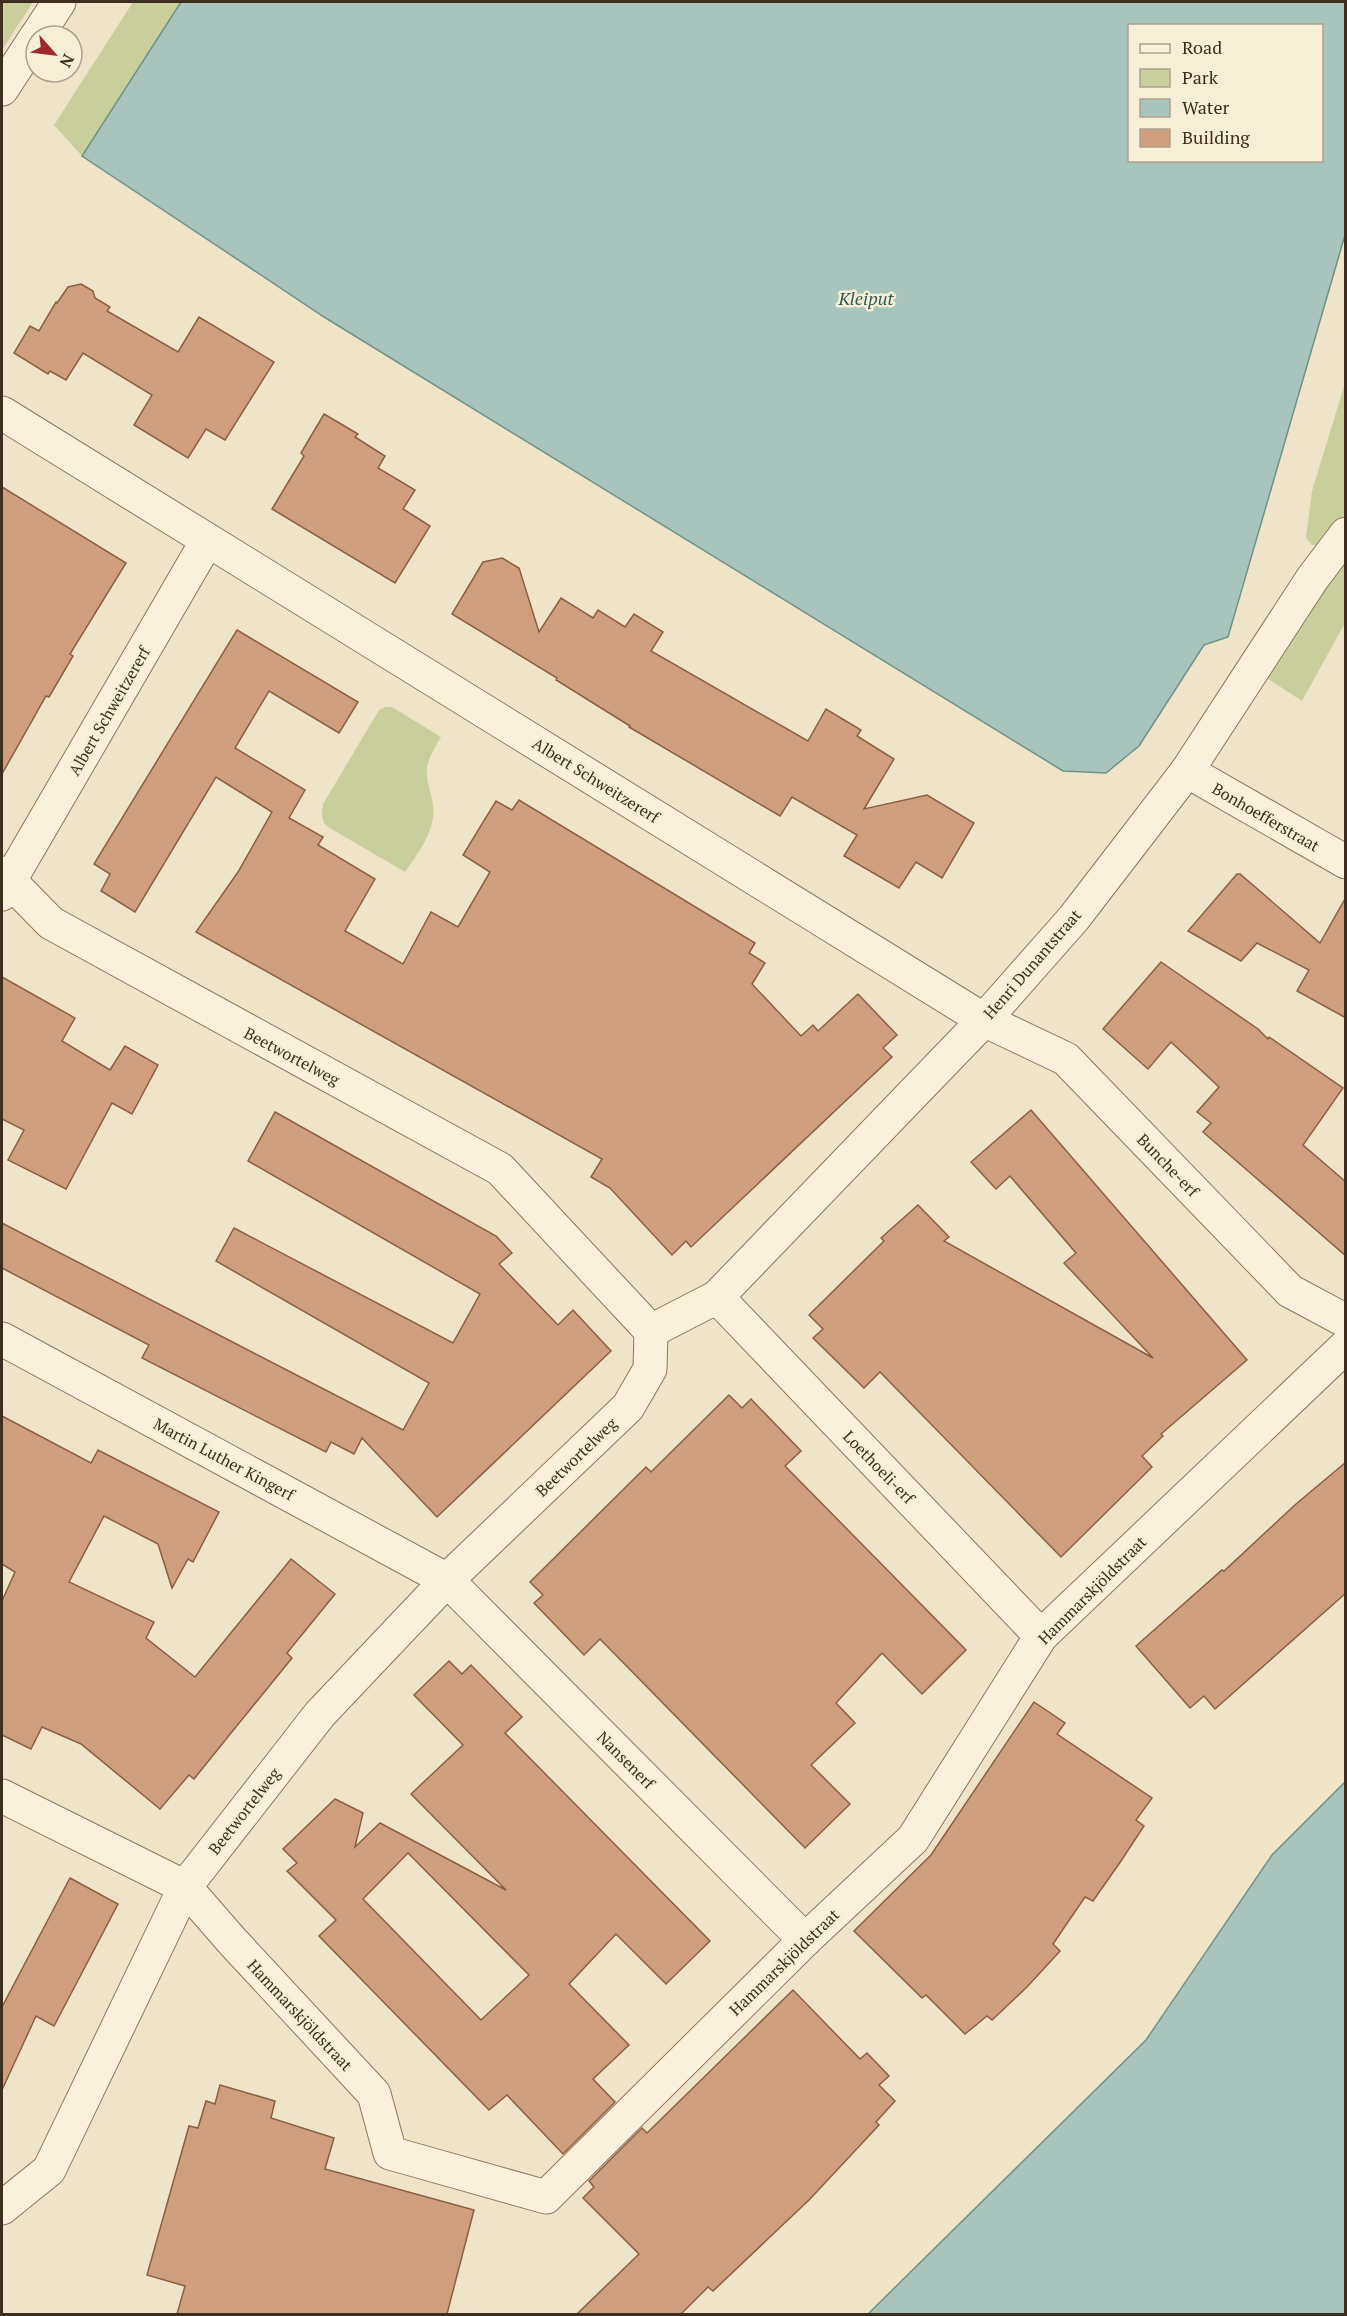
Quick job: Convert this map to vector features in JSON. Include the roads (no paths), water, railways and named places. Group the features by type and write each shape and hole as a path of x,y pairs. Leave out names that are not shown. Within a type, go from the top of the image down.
{"street":[{"path":"44,24 59,2"},
{"path":"2,89 24,55"},
{"name":"Albert Schweitzererf","path":"2,413 984,1020"},
{"name":"Henri Dunantstraat","path":"651,1331 717,1297 984,1020 1074,918 1188,771 1312,579 1346,534"},
{"name":"Albert Schweitzererf","path":"4,883 207,541"},
{"name":"Bonhoefferstraat","path":"1188,771 1346,862"},
{"name":"Beetwortelweg","path":"2,2208 49,2170 185,1887 320,1714 447,1580 628,1407 650,1369 651,1331 500,1169 51,923 4,883"},
{"name":"Bunche-erf","path":"984,1020 1066,1059 1290,1291 1346,1321"},
{"name":"Loethoeli-erf","path":"717,1297 1041,1636"},
{"name":"Martin Luther Kingerf","path":"2,1339 447,1580"},
{"name":"Hammarskjöldstraat","path":"185,1887 374,2094 390,2153 546,2197 805,1940 913,1839 1041,1636 1346,1346"},
{"name":"Nansenerf","path":"447,1580 805,1940"},
{"path":"2,1796 185,1887"}],"water":[{"name":"Kleiput","path":"181,2 1345,2 1345,235 1228,637 1204,645 1139,746 1106,773 1063,771 324,317 82,156"},
{"path":"1345,1782 1345,2314 868,2314 1146,2040 1272,1855"}]}
